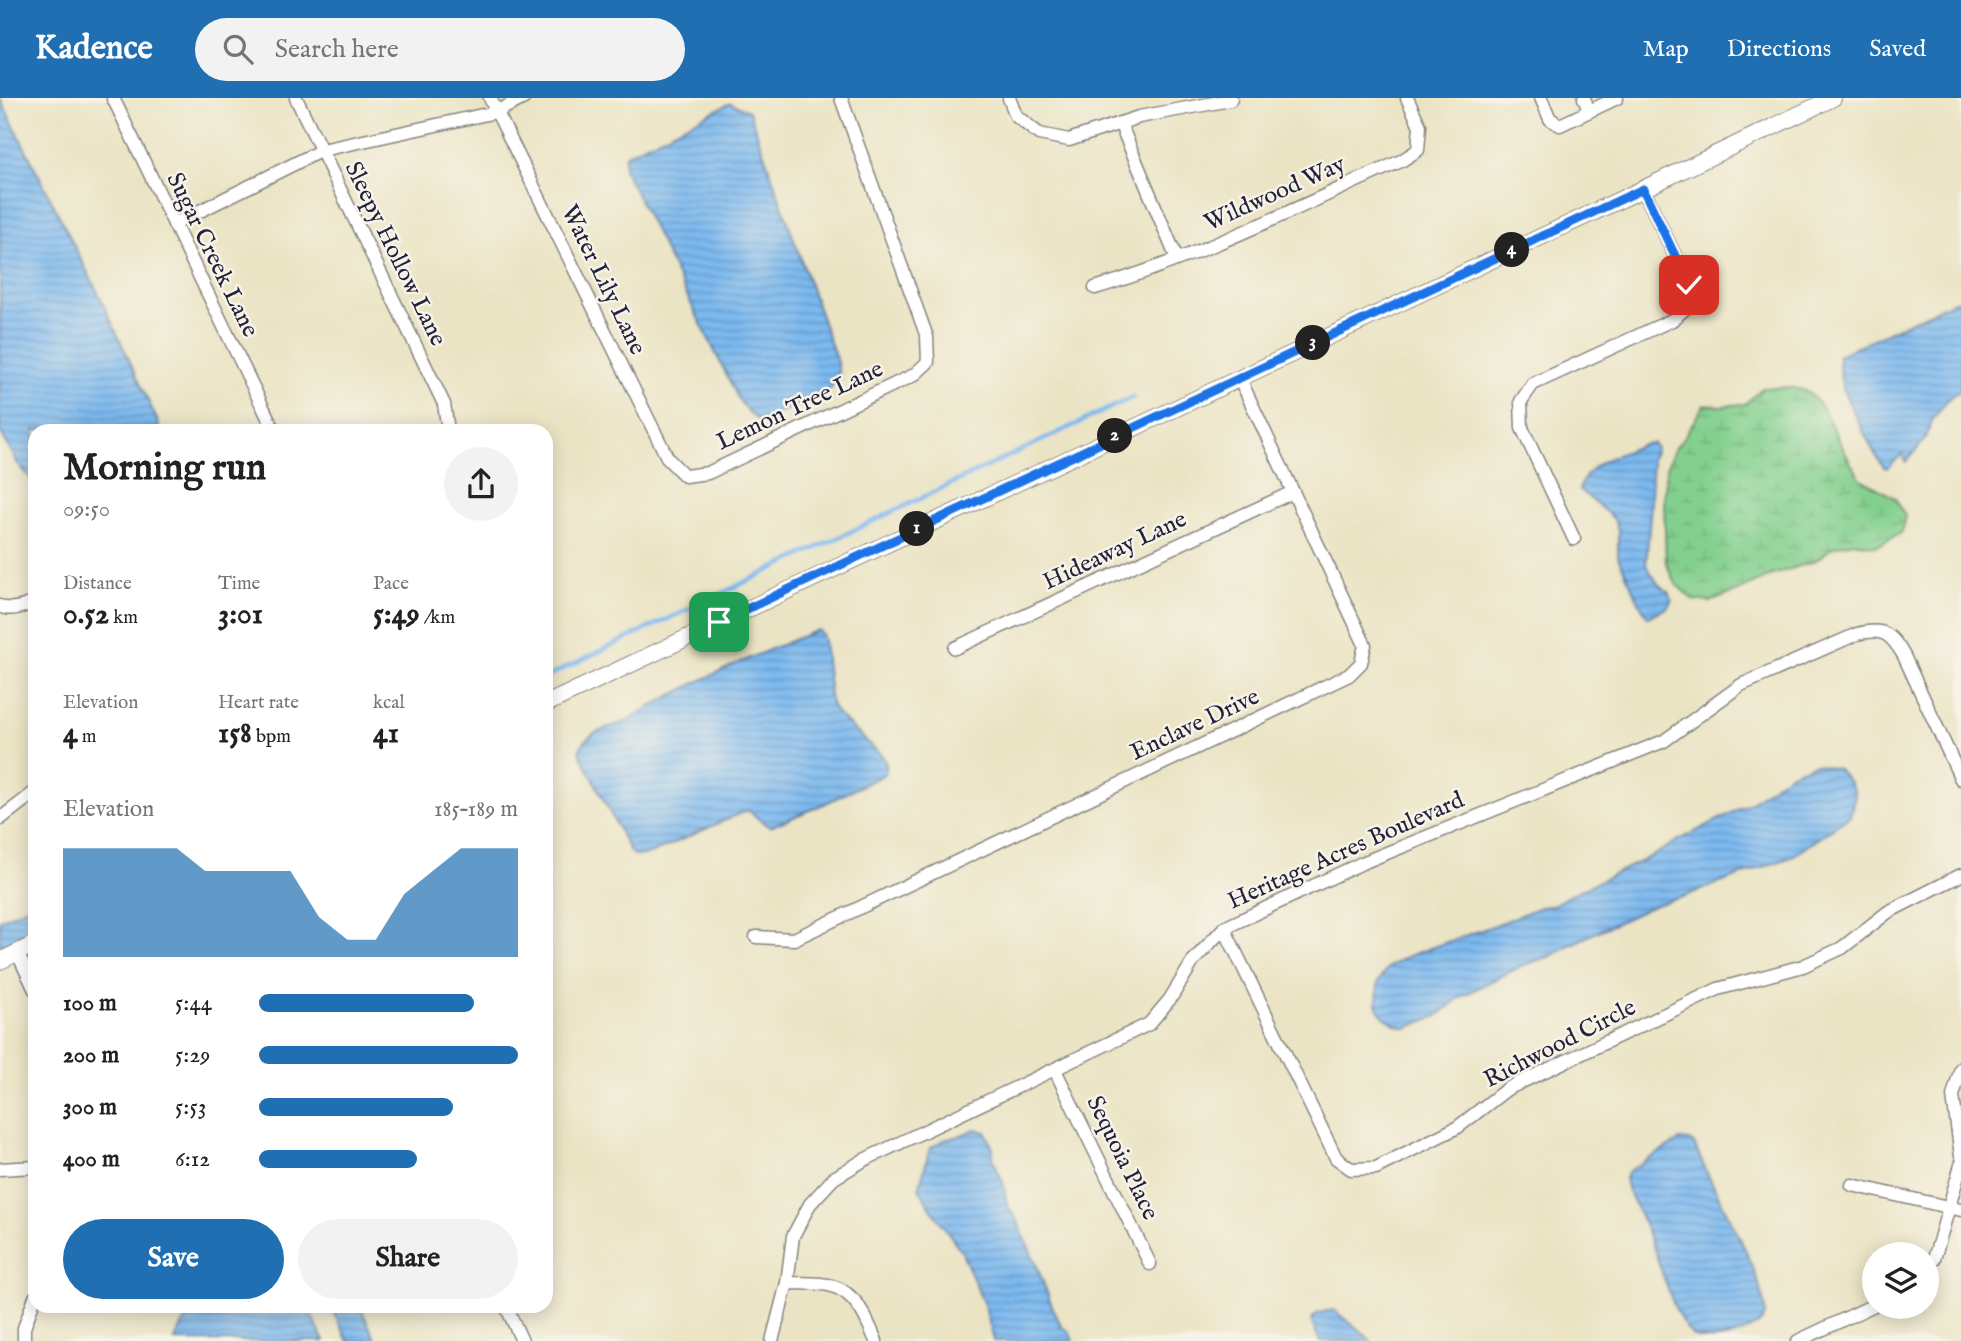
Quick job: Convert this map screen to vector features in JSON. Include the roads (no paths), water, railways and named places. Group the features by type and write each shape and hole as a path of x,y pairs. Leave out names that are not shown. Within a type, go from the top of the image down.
{"street":[{"name":"Sugar Creek Lane","path":"113,98 271,424"},
{"name":"Sleepy Hollow Lane","path":"296,98 443,404 447,424"},
{"name":"Water Lily Lane","path":"490,98 668,459 685,476"},
{"path":"174,224 322,150 496,112 524,98"},
{"name":"Lemon Tree Lane","path":"685,476 720,467 914,374 928,362 927,337 841,98"},
{"path":"1009,98 1016,116 1039,134 1069,140 1139,117 1231,98"},
{"name":"Wildwood Way","path":"1095,288 1206,248 1389,166 1418,150 1420,126 1407,98"},
{"path":"1541,98 1550,119 1560,125 1617,98"},
{"path":"1584,98 1589,111"},
{"path":"553,701 1833,98"},
{"path":"1120,123 1177,259"},
{"path":"1574,539 1522,428 1521,401 1533,384 1672,320 1688,306 1689,285 1643,189"},
{"name":"Enclave Drive","path":"756,937 794,939 1349,675 1361,663 1365,645 1239,377"},
{"name":"Hideaway Lane","path":"955,648 1293,492"},
{"path":"2,608 28,605"},
{"name":"Heritage Acres Boulevard","path":"772,1341 787,1283 793,1236 810,1204 834,1178 864,1160 1149,1024 1170,999 1194,960 1224,928 1362,863 1664,741 1741,685 1870,630 1886,633 1894,639 1961,779"},
{"path":"0,819 28,797"},
{"name":"Richwood Circle","path":"1224,928 1336,1158 1352,1169 1376,1168 1458,1127 1507,1089 1718,989 1803,966 1842,948 1888,912 1961,875"},
{"path":"0,961 28,948"},
{"path":"17,953 28,976"},
{"path":"1961,1068 1954,1096 1961,1156"},
{"name":"Sequoia Place","path":"1055,1070 1150,1264"},
{"path":"1939,1247 1955,1209 1961,1165"},
{"path":"0,1169 28,1167"},
{"path":"1852,1185 1955,1209"},
{"path":"787,1283 833,1286 862,1309 876,1341"},
{"path":"1798,1341 1862,1311"},
{"path":"24,1341 24,1328 29,1313"},
{"path":"509,1313 522,1341"}],"water":[{"path":"0,98 101,299 158,424 28,424 28,476 18,464 0,431"},
{"path":"730,103 749,111 837,362 839,378 827,392 759,421 739,400 624,169 625,155"},
{"path":"1954,301 1961,301 1961,390 1950,397 1933,419 1923,442 1906,462 1902,454 1888,468 1884,467 1846,396 1840,376 1839,355"},
{"path":"1653,443 1656,449 1652,458 1646,565 1659,585 1669,592 1672,600 1667,608 1648,617 1618,557 1618,531 1614,519 1579,489 1597,465 1644,444"},
{"path":"818,630 824,641 831,704 836,713 882,756 886,763 883,775 770,827 748,810 650,854 637,856 630,852 579,751 589,737 624,722 700,681"},
{"path":"1814,764 1838,769 1850,783 1855,794 1850,816 1791,857 1655,905 1551,956 1497,978 1459,998 1437,1016 1406,1028 1395,1024 1380,1012 1377,1004 1378,982 1388,967 1408,956 1540,907 1551,906 1747,805 1791,773"},
{"path":"28,906 28,932 0,946 0,920"},
{"path":"975,1129 986,1132 1003,1182 1007,1205 1017,1220 1054,1311 1073,1341 994,1341 985,1307 962,1252 919,1189 930,1148"},
{"path":"1680,1140 1694,1144 1747,1254 1763,1299 1765,1313 1762,1321 1730,1337 1701,1338 1688,1331 1675,1308 1651,1241 1627,1188 1625,1178 1629,1171"},
{"path":"1333,1310 1371,1341 1320,1341 1312,1323 1313,1317"},
{"path":"189,1313 310,1313 324,1341 174,1341"},
{"path":"334,1313 363,1313 376,1341 348,1341"}],"waterway":[{"path":"553,674 1133,397"}]}
